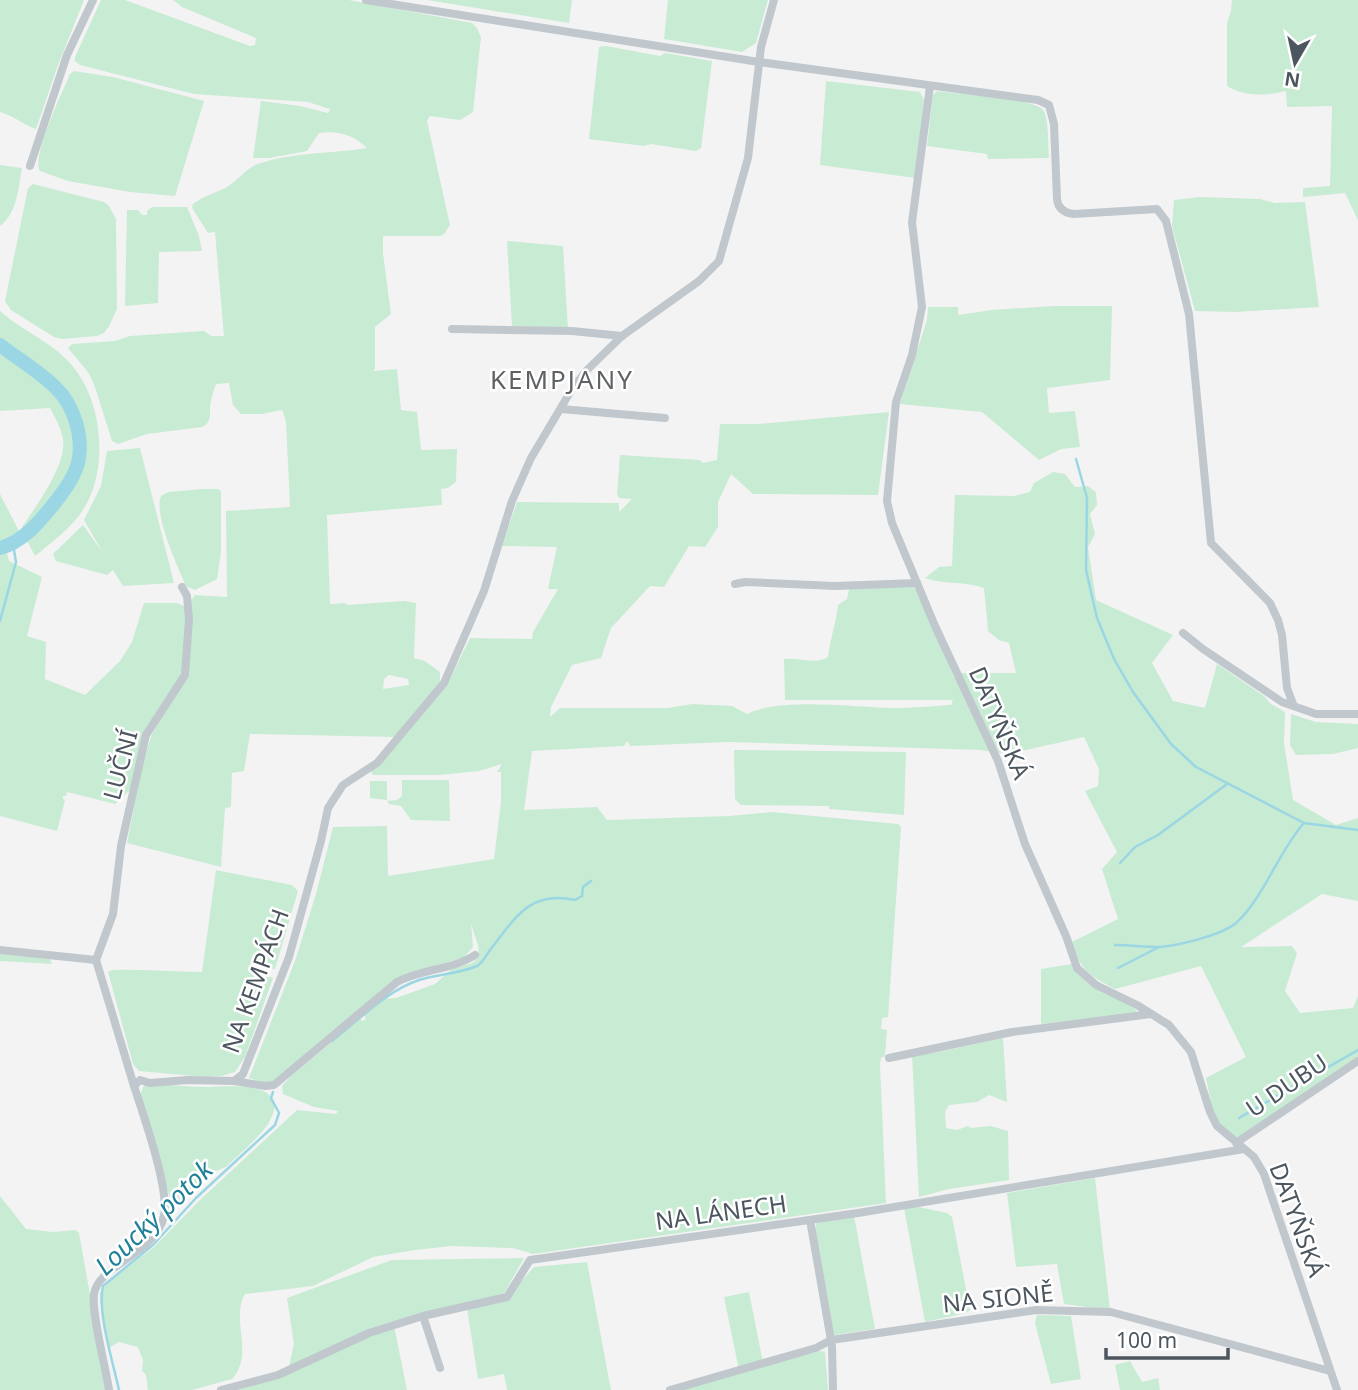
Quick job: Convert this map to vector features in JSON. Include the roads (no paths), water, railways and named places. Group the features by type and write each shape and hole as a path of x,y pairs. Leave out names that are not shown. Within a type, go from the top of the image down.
{"street":[{"path":"30,166 66,55 93,0"},
{"path":"366,0 759,62 1038,100 1049,105 1054,124 1058,203 1068,214 1157,209 1166,221 1189,314 1211,543 1270,603 1278,620 1287,688 1293,704"},
{"name":"NA KEMPÁCH","path":"134,1086 140,1080 149,1083 187,1080 234,1081 243,1074 289,957 328,808 343,785 376,763 444,683 484,591 512,501 531,458 578,380 622,336 699,281 719,261 748,158 759,62 774,0"},
{"name":"DATYŇSKÁ","path":"930,86 912,222 922,307 912,355 896,402 887,501 892,523 998,761 1025,844 1066,936 1077,968 1096,985 1169,1025 1191,1052 1217,1126 1254,1157 1264,1174 1337,1390"},
{"path":"452,329 572,331 622,336"},
{"path":"561,409 665,418"},
{"path":"735,584 745,582 835,586 917,583"},
{"name":"LUČNÍ","path":"96,960 113,914 121,846 146,735 185,675 189,618 187,596 182,587"},
{"path":"1183,633 1282,702 1316,714 1358,714"},
{"path":"0,950 96,960 155,1154 165,1202 160,1227 146,1245 111,1271 96,1289 94,1304 109,1390"},
{"path":"234,1081 274,1085 397,982 415,974 463,962 475,955"},
{"path":"889,1058 1012,1032 1151,1014"},
{"name":"U DUBU","path":"1236,1143 1358,1062"},
{"name":"NA LÁNECH","path":"221,1390 278,1375 369,1333 423,1316 507,1297 530,1260 810,1220 1244,1149"},
{"path":"810,1220 831,1340 833,1390"},
{"name":"NA SIONĚ","path":"670,1390 816,1348 831,1340 1036,1310 1111,1312 1330,1371"},
{"path":"423,1316 440,1368"}],"waterway":[{"path":"0,345 62,395 76,422 80,443 76,469 57,500 30,531 0,548"},
{"path":"1076,459 1087,498 1086,570 1097,618 1114,659 1133,692 1171,744 1196,767 1304,823 1358,830"},
{"path":"0,621 16,562 13,544"},
{"path":"1120,863 1135,847 1158,835 1227,784"},
{"path":"1115,945 1167,946 1221,932 1236,923 1246,913 1303,824"},
{"name":"Loucký potok","path":"332,1041 395,991 419,980 477,966 525,909 546,899 575,900 582,896 583,887 591,881"},
{"path":"1118,968 1159,947"},
{"path":"1239,1118 1358,1050"},
{"name":"Loucký potok","path":"119,1390 104,1323 103,1286 153,1245 196,1198 275,1125 279,1113 271,1098 273,1092"}],"district":[{"name":"KEMPJANY","path":"562,380"}]}
